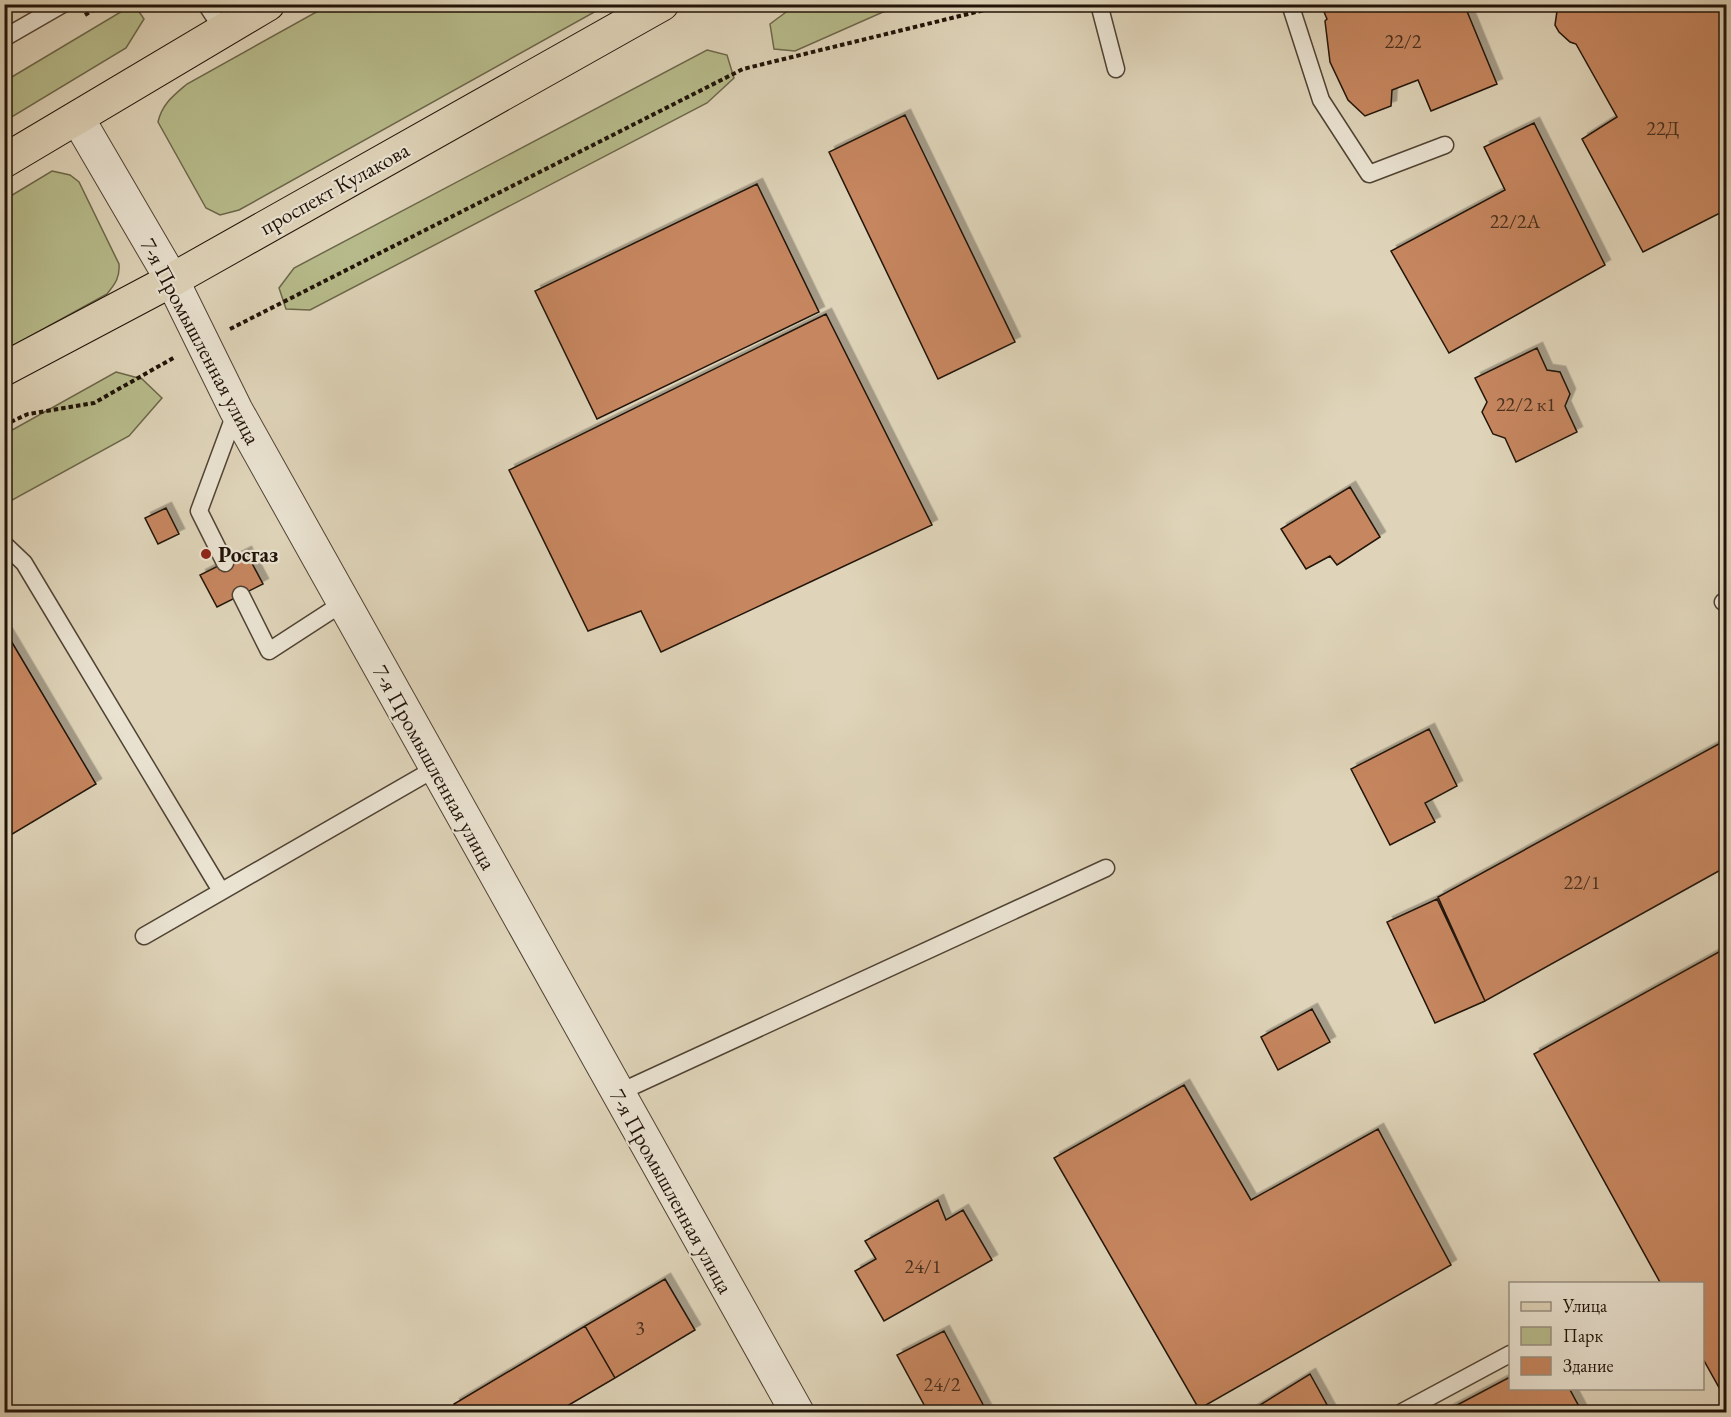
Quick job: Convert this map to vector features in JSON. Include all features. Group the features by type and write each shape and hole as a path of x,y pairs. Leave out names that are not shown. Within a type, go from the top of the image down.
{"main road":[{"path":"4,162 78,118 214,17 268,4"},
{"name":"проспект Кулакова","path":"4,369 172,280 662,4"}],"street":[{"name":"7-я Промышленная улица","path":"78,118 172,280 236,410 343,603 797,1413"}],"lane":[{"path":"4,38 63,4"},
{"path":"1099,4 1116,69"},
{"path":"1290,4 1321,100 1369,174 1445,145"},
{"path":"225,563 199,511 236,410"},
{"path":"4,544 24,563 221,891"},
{"path":"241,595 268,651 343,603"},
{"path":"144,936 436,768"},
{"path":"618,1093 1106,868"},
{"path":"1402,1413 1509,1355"}],"path":[{"path":"4,425 28,414 94,402 152,368 743,69 1009,4"}],"green space":[{"path":"134,4 144,19 126,48 5,121 5,81"},
{"path":"797,4 917,5 883,12 795,51 774,49 770,24"},
{"path":"329,5 607,5 239,210 220,215 206,208 158,122 162,110 187,84"},
{"path":"707,50 727,55 734,78 707,103 310,310 286,309 279,288 294,268"},
{"path":"52,171 70,175 79,182 119,264 118,277 107,294 5,350 4,200"},
{"path":"116,372 142,379 162,398 129,436 5,504 5,434"}],"building":[{"path":"1327,4 1339,4 1342,8 1350,9 1360,4 1464,4 1497,84 1431,111 1418,80 1392,90 1391,106 1365,116 1348,100 1330,62 1325,21 1327,19 1322,7"},
{"path":"1558,4 1726,4 1726,210 1643,252 1582,139 1617,117 1576,44 1570,42 1555,25"},
{"path":"905,115 1015,342 938,379 829,152"},
{"path":"1534,123 1605,265 1449,353 1391,251 1505,190 1484,147"},
{"path":"757,184 819,312 597,419 535,291"},
{"path":"826,314 932,525 661,652 641,611 588,631 509,470"},
{"path":"1537,348 1547,370 1560,372 1570,394 1565,406 1577,432 1516,462 1505,438 1493,434 1482,412 1487,402 1475,378"},
{"path":"1350,487 1380,537 1337,565 1330,556 1306,569 1281,529"},
{"path":"166,508 179,534 158,544 145,518"},
{"path":"246,552 263,584 217,607 200,575"},
{"path":"7,634 96,784 4,839 4,635"},
{"path":"1429,729 1457,786 1425,803 1435,822 1390,845 1351,769"},
{"path":"1726,740 1726,867 1485,1001 1438,897"},
{"path":"1437,899 1485,1001 1435,1023 1387,922"},
{"path":"1726,948 1726,1400 1704,1361 1704,1282 1660,1282 1534,1054"},
{"path":"1312,1009 1330,1042 1278,1070 1261,1037"},
{"path":"1184,1085 1251,1200 1378,1129 1451,1265 1199,1409 1054,1158"},
{"path":"938,1200 946,1220 963,1210 992,1260 884,1321 855,1271 876,1259 865,1241"},
{"path":"665,1279 695,1330 615,1378 585,1326"},
{"path":"585,1326 615,1378 557,1412 459,1412 454,1404"},
{"path":"944,1331 987,1412 928,1412 897,1355"},
{"path":"1310,1374 1331,1412 1253,1412 1252,1410"},
{"path":"1509,1378 1509,1390 1570,1390 1582,1412 1444,1412"}],"place":[{"name":"Росгаз","path":"206,554"}]}
